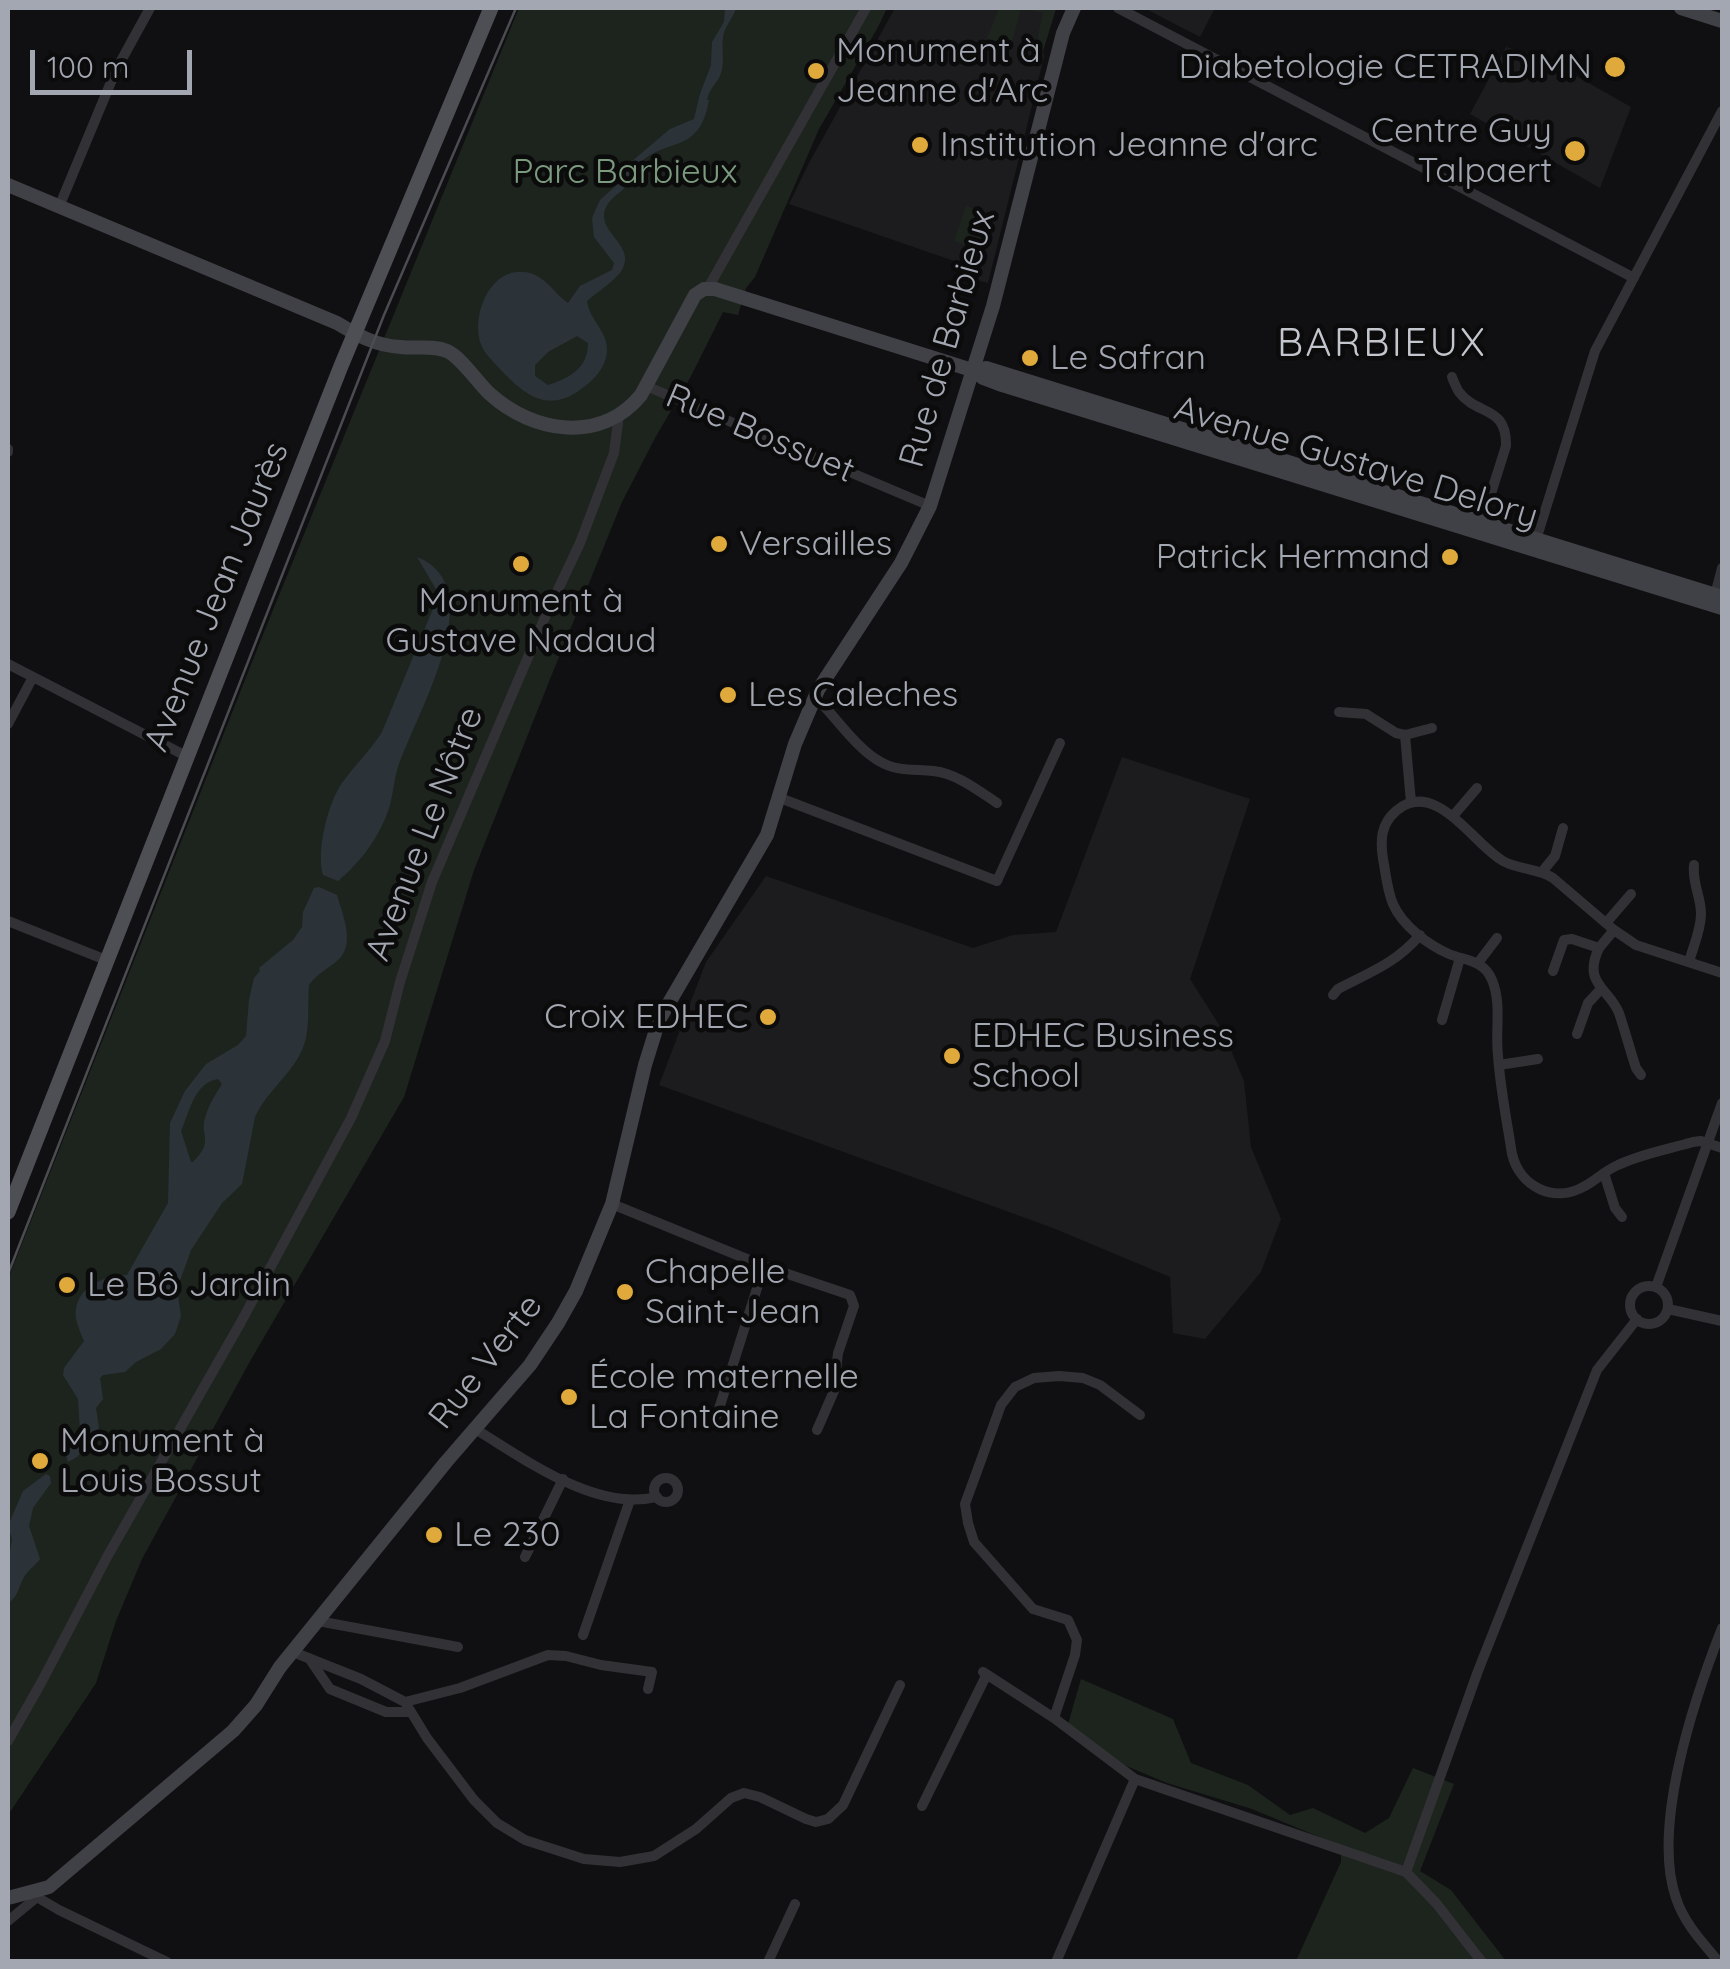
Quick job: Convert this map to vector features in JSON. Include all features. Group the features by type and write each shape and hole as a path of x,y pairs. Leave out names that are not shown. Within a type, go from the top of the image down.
{"main road":[{"name":"Avenue Jean Jaurès","path":"8,1212 354,334 489,8"},
{"name":"Rue de Barbieux","path":"832,666 900,562 930,506 975,371 1064,33 1074,8"},
{"path":"1681,8 1722,18"},
{"path":"1705,8 1722,18"},
{"path":"8,186 354,334 388,346 448,351 498,401 519,415 557,427 600,424 620,415 636,401 693,297 708,288"},
{"name":"Avenue Gustave Delory","path":"708,288 975,371 982,378 1720,600"},
{"name":"Avenue Gustave Delory","path":"975,371 986,368 1482,522 1534,544"},
{"name":"Rue Verte","path":"8,1898 34,1895 60,1879 226,1738 434,1476 530,1365 558,1323 586,1269 612,1204 659,1020 762,846 795,744 832,666"}],"street":[{"path":"58,206 116,70 150,8"},
{"path":"708,288 866,8"},
{"path":"1118,8 1634,278"},
{"path":"1534,544 1592,358 1722,112"},
{"path":"1452,377 1464,397 1496,415 1506,434 1506,446 1482,522"},
{"name":"Rue Bossuet","path":"646,386 930,506"},
{"name":"Avenue Le Nôtre","path":"8,1740 351,1118 386,1041 400,982 440,864 612,460 620,415"},
{"path":"1720,600 1722,568"},
{"path":"8,664 186,756"},
{"path":"8,724 32,677"},
{"path":"814,698 883,764 943,773 998,802"},
{"path":"1339,712 1366,714 1405,735 1432,728"},
{"path":"1405,735 1411,802"},
{"path":"780,798 997,881 1060,743"},
{"path":"1453,816 1477,788"},
{"path":"1722,972 1636,945 1553,878 1502,861 1453,816 1432,805 1411,802 1387,821 1381,835 1391,901 1399,915 1439,949 1478,963 1488,972 1498,998 1498,1065 1512,1154 1526,1180 1546,1192 1560,1194 1580,1188 1624,1162 1693,1142 1722,1148"},
{"path":"1542,872 1555,856 1563,828"},
{"path":"1689,962 1701,918 1694,865"},
{"path":"1631,894 1599,948 1594,971 1600,990 1616,1008 1641,1075"},
{"path":"8,921 106,960"},
{"path":"1333,995 1382,968 1420,935"},
{"path":"1478,963 1497,938"},
{"path":"1554,970 1565,939 1599,948"},
{"path":"1442,1020 1460,958"},
{"path":"1578,1034 1588,1002 1600,990"},
{"path":"1498,1065 1538,1060"},
{"path":"1656,1287 1722,1103"},
{"path":"1604,1173 1614,1208 1622,1217"},
{"path":"612,1204 764,1266 850,1295 854,1306 838,1353 834,1392 817,1430"},
{"path":"718,1415 764,1266"},
{"path":"1642,1287 1656,1287 1666,1296 1668,1308 1663,1318 1648,1324 1637,1319 1631,1306 1633,1295 1642,1287"},
{"path":"1668,1308 1722,1321"},
{"path":"1406,1872 1478,1671 1597,1370 1637,1319"},
{"path":"1054,1718 1077,1640 1068,1620 1033,1610 974,1542 965,1504 1000,1404 1015,1387 1034,1378 1084,1378 1140,1415"},
{"path":"475,1430 597,1494 630,1500 656,1497"},
{"path":"525,1556 563,1479"},
{"path":"582,1635 630,1500"},
{"path":"318,1621 458,1646"},
{"path":"1719,1962 1690,1926 1676,1900 1668,1835 1696,1696 1722,1628"},
{"path":"293,1652 361,1679 408,1707 474,1800 497,1822 525,1840 584,1858 620,1862 654,1856 696,1830 731,1798 744,1794 816,1822 828,1819 843,1805 900,1685"},
{"path":"308,1658 330,1689 386,1712 548,1655 652,1672 648,1689"},
{"path":"922,1806 984,1674 1054,1718 1135,1779 1406,1872 1482,1962"},
{"path":"1056,1962 1135,1779"},
{"path":"8,1921 34,1895 167,1962"},
{"path":"768,1962 795,1904"}],"shaded area":[{"path":"725,8 736,8 723,37 721,73 709,93 698,130 639,164 627,185 606,207 606,224 625,261 619,274 587,301 606,343 606,356 598,374 565,398 534,397 508,377 482,347 479,318 488,292 507,275 519,272 538,277 568,303 580,286 612,270 614,263 594,237 592,218 600,200 619,183 631,162 670,129 694,119 711,65 712,42 724,22","holes":["577,336 588,343 585,359 570,375 548,385 535,376 535,365 548,352"]},
{"name":"Institution Jeanne d'arc","path":"895,8 1056,8 988,283 962,276 957,262 789,204"},
{"path":"1144,8 1215,8 1200,37"},
{"name":"Centre Guy Talpaert","path":"1506,47 1548,60 1631,107 1600,188 1470,114"},
{"path":"417,557 439,573 449,596 449,624 442,655 398,767 381,827 362,857 338,881 323,875 321,865 322,841 332,802 382,732 435,604 436,589"},
{"name":"EDHEC Business School","path":"1122,757 1250,799 1190,979 1223,1031 1244,1081 1251,1147 1281,1219 1261,1272 1205,1339 1173,1333 1170,1277 1053,1228 659,1085 706,962 766,876 973,948 1013,935 1056,932"},
{"path":"314,888 337,895 347,944 340,958 309,985 308,1026 302,1050 255,1117 242,1184 222,1203 191,1250 177,1289 181,1316 175,1334 161,1349 125,1372 100,1378 103,1399 96,1408 96,1436 68,1462 64,1449 80,1430 78,1399 63,1375 84,1341 76,1317 78,1300 95,1283 127,1275 168,1203 170,1123 185,1091 206,1064 246,1036 254,978 259,968 293,940 302,927 303,912","holes":["218,1079 222,1084 204,1122 204,1148 191,1162 181,1131 190,1107 203,1086"]},
{"path":"46,1474 51,1483 33,1508 29,1526 40,1559 8,1603 12,1539 8,1526 23,1491"}],"green space":[{"name":"Parc Barbieux","path":"519,8 887,8 819,129 755,277 746,288 738,315 723,312 622,502 474,870 404,1097 249,1363 142,1559 96,1683 8,1815 8,1279 262,637"},
{"path":"999,8 1021,8 1009,54 984,46"},
{"path":"1023,8 1056,9 1044,57 1034,54 1043,13"},
{"path":"966,206 991,214 984,245 978,249 954,241"},
{"path":"1081,1679 1173,1719 1191,1763 1248,1785 1290,1815 1313,1808 1365,1833 1389,1818 1413,1768 1454,1784 1420,1871 1451,1890 1506,1961 1296,1961 1341,1862 1341,1846 1252,1809 1167,1783 1124,1765 1068,1724"}],"tram line":[{"path":"8,1274 384,315 516,8"}],"place":[{"name":"Diabetologie CETRADIMN","path":"1615,67"},
{"name":"Monument à Jeanne d'Arc","path":"816,71"},
{"name":"Institution Jeanne d'arc","path":"920,145"},
{"name":"Centre Guy Talpaert","path":"1575,151"},
{"name":"Le Safran","path":"1030,358"},
{"name":"Versailles","path":"719,544"},
{"name":"Patrick Hermand","path":"1450,557"},
{"name":"Monument à Gustave Nadaud","path":"521,564"},
{"name":"Les Caleches","path":"728,695"},
{"name":"Croix EDHEC","path":"768,1017"},
{"name":"EDHEC Business School","path":"952,1056"},
{"name":"Le Bô Jardin","path":"67,1285"},
{"name":"Chapelle Saint-Jean","path":"625,1292"},
{"name":"École maternelle La Fontaine","path":"569,1397"},
{"name":"Monument à Louis Bossut","path":"40,1461"},
{"name":"Le 230","path":"434,1535"}],"district":[{"name":"BARBIEUX","path":"1382,344"}]}
